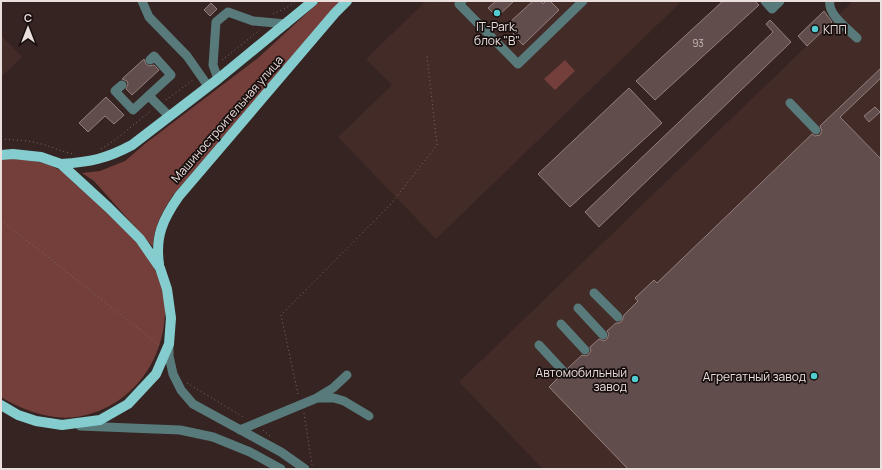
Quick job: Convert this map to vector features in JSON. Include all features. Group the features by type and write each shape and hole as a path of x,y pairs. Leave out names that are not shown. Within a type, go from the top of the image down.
{"main road":[{"name":"Машиностроительная улица","path":"61,164 98,160 116,154 132,145 313,1"},
{"name":"Машиностроительная улица","path":"160,268 157,252 158,236 170,208 178,196 335,13 348,1"},
{"path":"1,155 13,154 41,157 61,164 109,208 140,239 160,268 167,289 171,318 168,348 156,374 128,404 100,420 62,425 36,421 18,415 1,405"},
{"path":"1,414 18,415"}],"street":[{"path":"142,1 149,17 187,56 208,86"},
{"path":"462,1 459,4 518,64 583,1"},
{"path":"765,1 772,9 780,1"},
{"path":"830,1 829,6 833,14 857,38"},
{"path":"218,78 213,66 216,22 228,12 253,21 286,24"},
{"path":"122,85 115,91 133,110 171,75 154,56 150,60"},
{"path":"149,96 168,116"},
{"path":"790,103 816,130"},
{"path":"594,292 618,317"},
{"path":"578,308 603,335"},
{"path":"561,324 585,350"},
{"path":"540,345 564,372"},
{"path":"168,348 173,374 181,390 194,404 281,452 305,469"},
{"path":"240,430 317,398 347,375"},
{"path":"317,398 334,398 344,401 369,416"},
{"path":"62,425 180,430 213,437 250,452 281,469"}],"path":[{"path":"272,16 272,14 286,8 296,1"},
{"path":"219,63 261,30"},
{"path":"298,394 281,315 390,205 437,145 428,56"},
{"path":"162,103 174,96 196,77"},
{"path":"97,150 115,140 154,109"},
{"path":"1,139 43,144 56,150 74,154"},
{"path":"1,220 168,348"},
{"path":"184,379 188,384 255,424"},
{"path":"304,412 313,469"}],"shaded area":[{"path":"320,1 340,1 173,195 162,213 157,226 153,240 153,247 94,181 82,173 100,171 125,161 146,143 258,58"},
{"path":"426,1 682,1 436,239 338,137 392,85 366,59"},
{"path":"853,1 881,1 881,469 543,469 459,382"},
{"path":"1,35 22,57 1,77"},
{"path":"565,60 575,71 555,90 544,79"},
{"path":"1,158 39,162 62,171 131,236 151,261 159,278 165,301 164,324 160,343 153,360 144,376 132,390 101,410 82,416 61,418 29,411 1,397"}],"building":[{"name":"IT-Park, блок \"В\"","path":"496,1 514,1 497,17 488,8"},
{"path":"533,1 541,1 543,4 546,1 550,1 559,10 523,45 513,34 517,30 510,22"},
{"path":"723,1 755,1 759,5 655,100 636,81"},
{"path":"211,3 217,9 210,16 204,10"},
{"name":"КПП","path":"824,11 832,22 807,46 798,36"},
{"path":"770,20 791,42 599,227 585,212 773,32 766,24"},
{"path":"144,59 146,64 149,66 154,65 159,70 132,95 126,89 128,84 127,81 122,79"},
{"name":"Агрегатный завод","path":"881,68 881,78 840,117 881,159 881,469 628,469 549,387 560,376 565,378 568,376 570,371 568,368 582,355 586,356 589,354 591,351 590,347 599,339 604,341 607,339 609,334 607,331 616,323 622,321 624,315 638,301 635,298 654,280 657,283 812,134 815,136 820,135 822,131 820,126"},
{"path":"629,88 662,123 570,207 538,174"},
{"path":"106,97 124,115 114,124 105,116 88,132 79,123"},
{"path":"875,107 880,112 869,122 864,116"}],"place":[{"name":"IT-Park, блок \"В\"","path":"497,13"},
{"name":"КПП","path":"815,29"},
{"name":"Агрегатный завод","path":"814,376"},
{"name":"Автомобильный завод","path":"635,379"}]}
